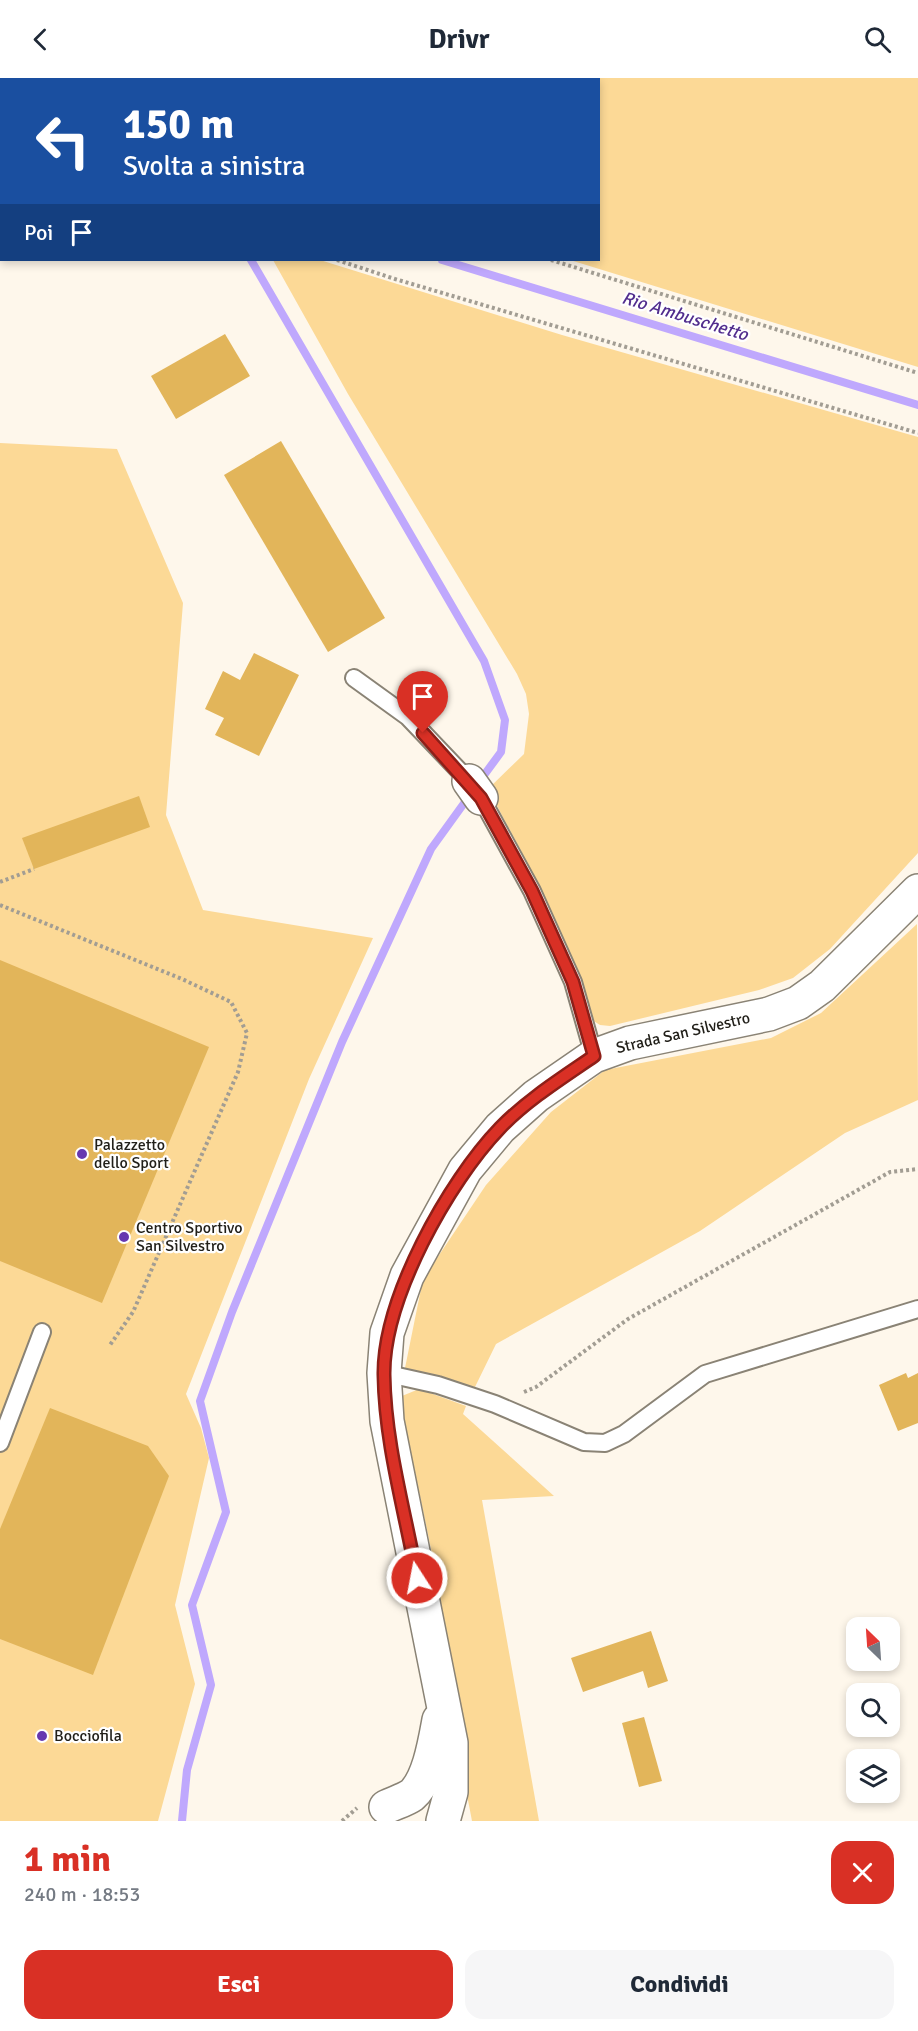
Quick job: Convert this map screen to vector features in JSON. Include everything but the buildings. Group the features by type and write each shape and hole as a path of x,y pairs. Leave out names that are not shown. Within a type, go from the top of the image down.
{"street":[{"name":"Strada San Silvestro","path":"443,1821 451,1792 451,1743 387,1421 384,1373 387,1333 407,1276 465,1170 509,1120 536,1096 594,1056 630,1043 769,1014 798,1003 822,986 916,895"},
{"name":"Strada San Silvestro","path":"370,1811 411,1795 421,1781 434,1751 442,1704"},
{"path":"370,1811 402,1806 417,1810 431,1821"}],"lane":[{"path":"354,678 408,717 475,789 532,891 573,982 594,1056"},
{"path":"384,1373 438,1384 495,1404 584,1442 604,1443 624,1434 705,1374 918,1309"},
{"path":"1,1435 42,1332"}],"path":[{"path":"341,261 395,279 918,433"},
{"path":"553,261 918,373"},
{"path":"0,882 34,869"},
{"path":"0,905 182,979 231,1002 247,1033 238,1072 138,1301 110,1345"},
{"path":"495,1404 536,1387 628,1318 796,1224 890,1173 918,1169"},
{"path":"342,1821 370,1811"}],"shaded area":[{"path":"600,78 918,78 918,367 573,261 600,261"},
{"path":"274,261 323,261 562,335 918,437 918,853 830,949 793,978 759,990 610,1026 600,1025 592,1020 581,983 530,868 488,789 524,754 529,714 526,694 517,674 348,394"},
{"name":"Centro Sportivo San Silvestro","path":"0,443 117,449 183,603 166,815 203,910 373,938 309,1079 186,1394 201,1428 209,1458 175,1605 195,1684 158,1821 0,1821"},
{"path":"917,924 918,1100 845,1133 700,1231 496,1344 475,1387 405,1368 423,1279 486,1185 551,1112 605,1070 771,1038 821,1013"},
{"path":"419,1389 466,1406 463,1414 554,1496 482,1500 539,1821 472,1821 463,1774 457,1713 431,1549 403,1415 402,1396"}],"waterway":[{"path":"252,261 484,661 505,720 501,752 479,782"},
{"name":"Rio Ambuschetto","path":"445,261 918,405"},
{"path":"182,1821 187,1770 211,1685 192,1605 226,1512 200,1401 232,1312 342,1042 431,849 470,795"}],"place":[{"name":"Palazzetto dello Sport","path":"82,1154"},
{"name":"Centro Sportivo San Silvestro","path":"124,1237"},
{"name":"Bocciofila","path":"42,1736"}],"route":[{"path":"417,1578 387,1421 384,1373 387,1333 407,1276 465,1170 500,1128 536,1096 594,1056 573,982 532,891 481,798 469,781 423,733"}]}
